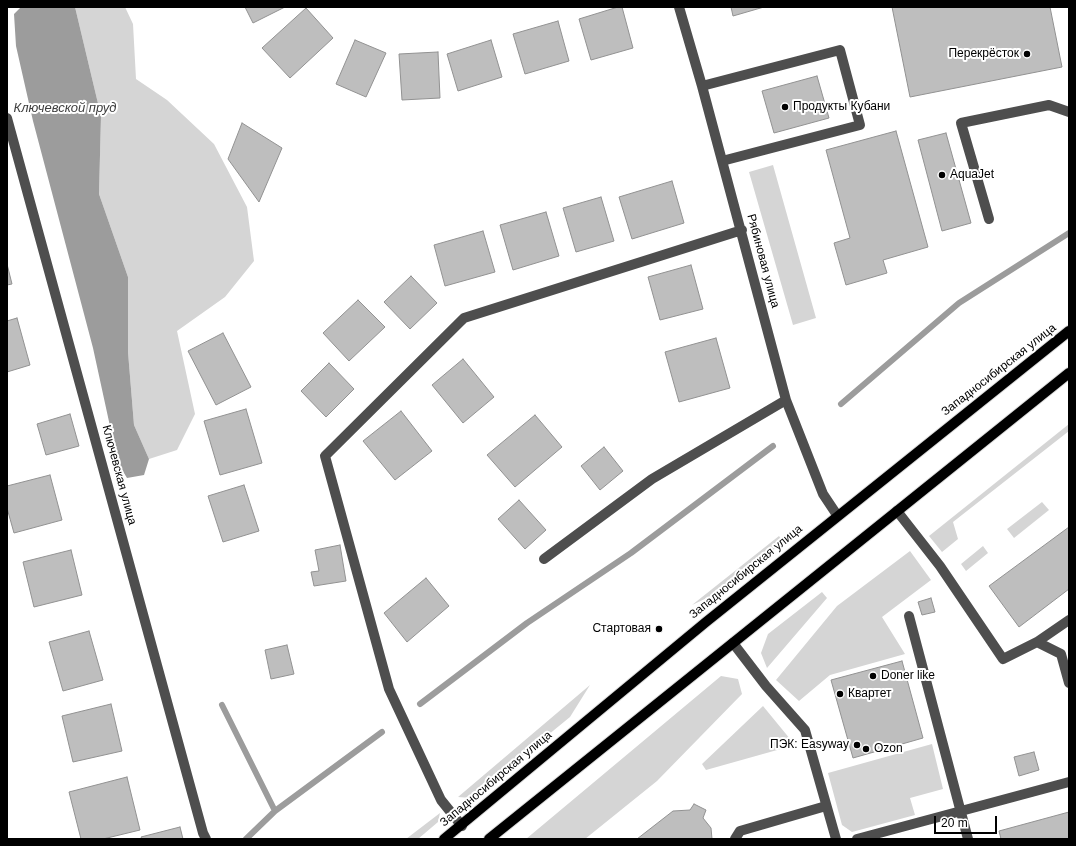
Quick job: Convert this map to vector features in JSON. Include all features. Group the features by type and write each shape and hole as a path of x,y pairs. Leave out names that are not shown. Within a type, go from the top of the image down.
{"main road":[{"name":"Западносибирская улица","path":"444,839 462,826 706,622 837,515 1069,331"},
{"path":"489,839 734,644 1069,373"}],"street":[{"name":"Рябиновая улица","path":"679,7 742,230 786,400 823,494 837,515"},
{"path":"702,86 840,50 860,125 722,161"},
{"path":"989,218 961,123 1049,105 1069,112"},
{"name":"Ключевская улица","path":"7,118 203,833 206,839"},
{"path":"462,826 441,800 389,689 325,456 464,318 742,230"},
{"path":"544,559 652,479 786,400"},
{"path":"897,511 940,566 1003,659 1038,642 1069,620"},
{"path":"909,616 968,839"},
{"path":"1038,642 1061,654 1069,683"},
{"path":"734,644 766,686 805,730 836,839"},
{"path":"857,839 1069,782"},
{"path":"735,839 740,831 826,806"}],"shaded area":[{"path":"75,7 125,7 133,24 136,79 167,100 214,144 247,207 254,261 225,297 177,331 195,414 177,450 149,459 134,425 128,352 128,277 99,194 101,116"},
{"path":"773,165 816,318 793,325 749,172"},
{"path":"1069,424 1069,431 953,522 958,539 942,552 929,536"},
{"path":"1042,502 1049,510 1014,538 1007,529"},
{"path":"779,536 783,542 726,589 692,605"},
{"path":"983,546 988,553 966,571 961,564"},
{"path":"910,551 931,580 882,617 905,654 830,675 799,701 776,680 837,606"},
{"path":"822,592 827,598 767,668 761,653 768,634"},
{"path":"721,676 738,679 742,694 657,781 585,839 526,839"},
{"path":"590,685 570,717 471,798 458,797"},
{"path":"763,706 795,745 706,770 702,764"},
{"path":"932,744 943,789 910,798 915,815 852,832 842,825 828,773"},
{"path":"440,813 438,822 418,839 406,839"}],"water":[{"name":"Ключевской пруд","path":"21,7 75,7 101,116 99,194 128,277 128,352 134,425 149,459 144,475 127,478 118,463 93,348 33,121 16,46 14,14"}],"building":[{"path":"245,7 285,7 253,23"},
{"path":"622,7 633,48 591,60 579,19"},
{"path":"731,7 764,7 733,16"},
{"path":"892,7 1050,7 1062,67 910,97"},
{"path":"306,8 333,38 290,78 262,48"},
{"path":"558,21 569,61 525,74 513,34"},
{"path":"355,40 386,53 366,97 336,84"},
{"path":"491,40 502,77 458,91 447,54"},
{"path":"438,52 440,98 402,100 399,54"},
{"path":"817,76 829,118 774,133 762,91"},
{"path":"242,123 282,148 259,202 228,159"},
{"path":"896,131 928,247 883,260 887,273 846,285 834,243 850,238 826,150"},
{"name":"AquaJet","path":"946,133 971,223 942,231 918,140"},
{"path":"672,181 684,223 632,239 619,197"},
{"path":"601,197 614,241 576,252 563,208"},
{"path":"546,212 559,256 513,270 500,225"},
{"path":"483,231 495,272 445,286 434,245"},
{"path":"7,264 12,284 7,285"},
{"path":"691,265 703,309 660,320 648,277"},
{"path":"411,276 437,303 410,329 384,302"},
{"path":"358,300 385,327 349,361 323,333"},
{"path":"17,318 30,365 7,372 7,321"},
{"path":"223,333 251,387 216,405 188,351"},
{"path":"716,338 730,388 679,402 665,352"},
{"path":"463,359 494,397 463,423 432,385"},
{"path":"329,363 354,389 326,417 301,391"},
{"path":"246,409 262,463 220,475 204,421"},
{"path":"401,411 432,451 395,480 363,441"},
{"path":"70,414 79,446 46,455 37,424"},
{"path":"535,415 562,447 515,487 487,455"},
{"path":"604,447 623,471 600,490 581,466"},
{"path":"50,475 62,520 14,533 7,508 7,486"},
{"path":"244,485 259,531 223,542 208,496"},
{"path":"519,500 546,530 525,549 498,519"},
{"path":"1069,527 1069,589 1019,627 989,586"},
{"path":"340,545 346,581 314,586 311,572 319,571 315,550"},
{"path":"71,550 82,595 34,607 23,562"},
{"path":"426,578 449,606 407,642 384,613"},
{"path":"931,598 935,612 922,615 918,602"},
{"path":"89,631 103,680 63,691 49,642"},
{"path":"287,645 294,674 271,679 265,650"},
{"path":"902,661 923,738 853,758 831,680"},
{"path":"111,704 122,751 73,762 62,716"},
{"path":"1034,752 1039,770 1019,776 1014,757"},
{"path":"127,777 140,830 103,839 81,839 69,792"},
{"path":"694,804 706,810 703,818 711,828 712,839 637,839 673,811 690,810"},
{"path":"1069,812 1069,839 1001,839 999,831"},
{"path":"180,827 183,839 142,839 141,837"}],"waterway":[{"path":"841,404 959,303 1069,233"},
{"path":"420,704 527,623 631,553 773,446"},
{"path":"222,705 275,811"},
{"path":"246,839 275,811 382,732"}],"place":[{"name":"Перекрёсток","path":"1027,54"},
{"name":"Продукты Кубани","path":"785,107"},
{"name":"AquaJet","path":"942,175"},
{"name":"Стартовая","path":"659,629"},
{"name":"Doner like","path":"873,676"},
{"name":"Квартет","path":"840,694"},
{"name":"ПЭК: Easyway","path":"857,745"},
{"name":"Ozon","path":"866,749"}]}
